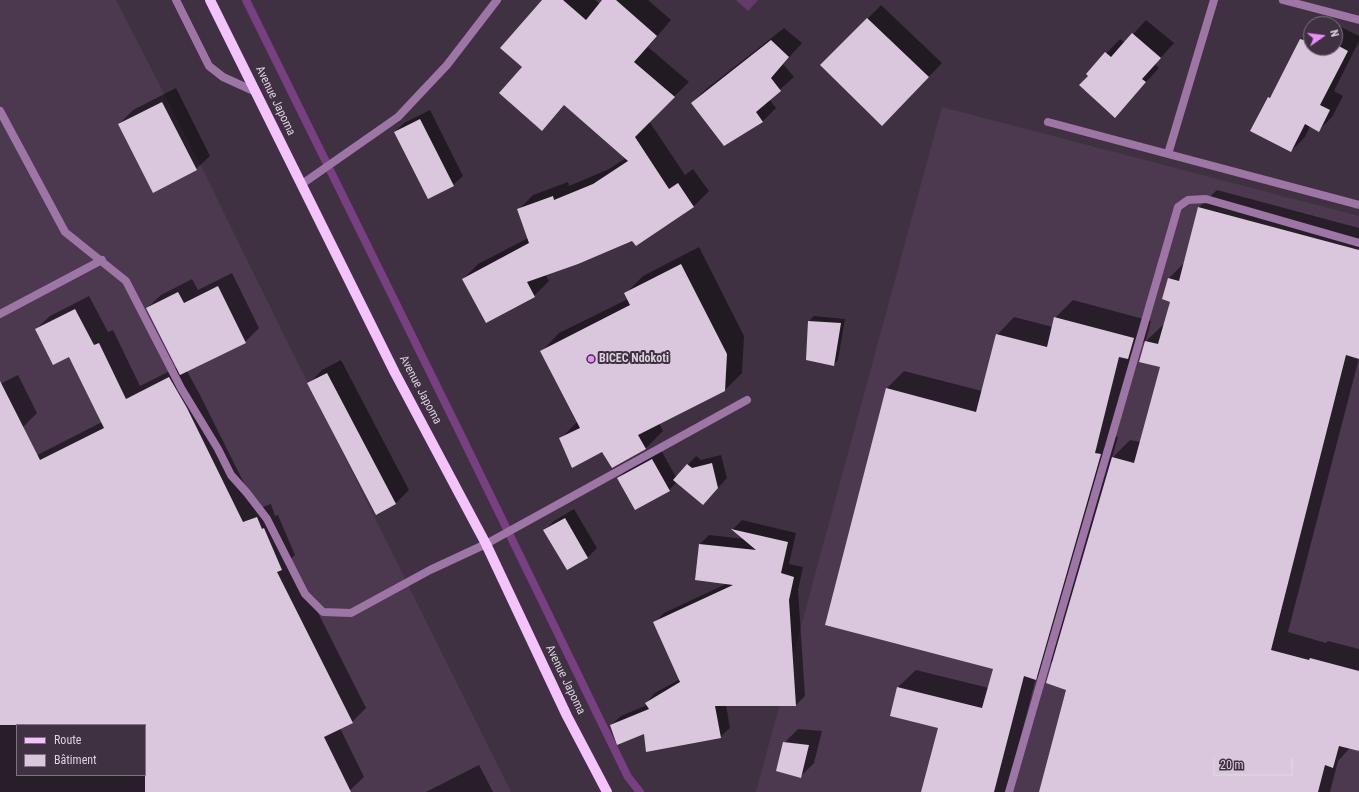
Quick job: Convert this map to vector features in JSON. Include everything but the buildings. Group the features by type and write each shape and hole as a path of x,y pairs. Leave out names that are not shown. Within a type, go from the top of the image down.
{"main road":[{"name":"Avenue Japoma","path":"210,0 396,373 486,544 567,716 607,792"}],"street":[{"path":"176,0 209,66 223,77 256,92"},
{"path":"302,184 398,117 447,65 498,0"},
{"path":"1168,154 1214,0"},
{"path":"1283,0 1359,20"},
{"path":"0,111 65,232 102,260 126,281 182,388 218,449 231,475 247,492 267,519 305,594 323,612 351,613 430,570 486,544 747,400"},
{"path":"1048,122 1359,205"},
{"path":"1009,792 1178,207 1188,200 1206,199 1359,243"},
{"path":"0,314 102,260"}],"shaded area":[{"path":"0,0 116,0 204,172 511,792 0,792"},
{"path":"736,0 758,0 748,11"},
{"path":"942,107 1359,216 1359,792 756,792"}],"waterway":[{"path":"246,0 628,777 640,792"}],"place":[{"name":"BICEC Ndokoti","path":"591,359"}]}
